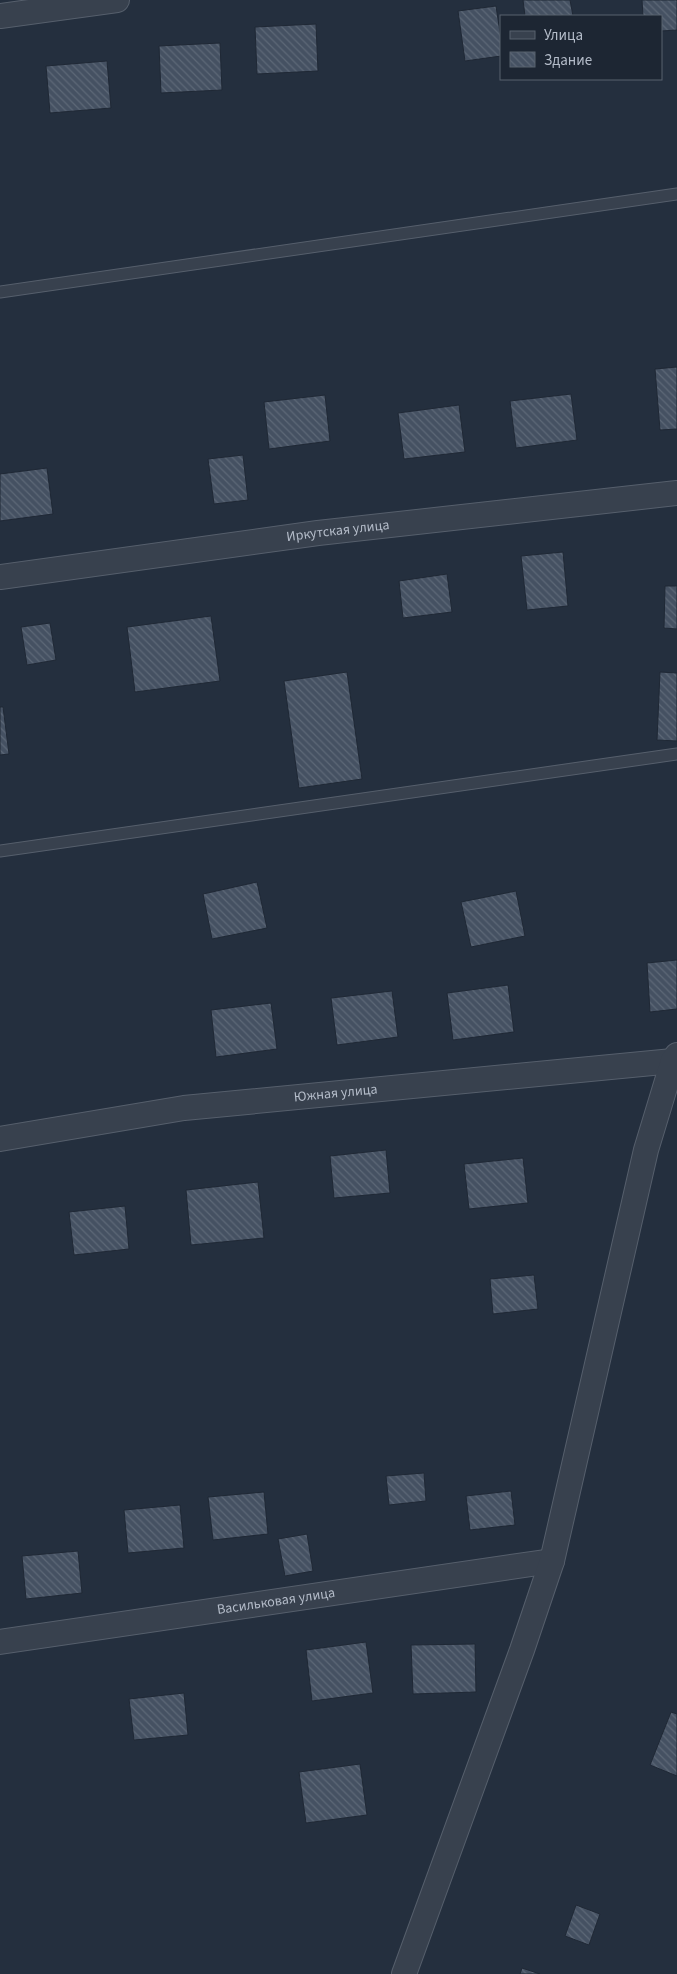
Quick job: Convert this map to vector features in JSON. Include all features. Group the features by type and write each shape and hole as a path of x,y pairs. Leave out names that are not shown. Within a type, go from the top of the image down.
{"street":[{"path":"0,16 116,0"},
{"name":"Иркутская улица","path":"0,577 318,533 677,493"},
{"path":"404,1974 522,1650 552,1561 646,1150 675,1058"},
{"name":"Южная улица","path":"0,1139 184,1108 675,1058"},
{"name":"Васильковая улица","path":"0,1642 552,1561"}],"lane":[{"path":"0,292 677,194"},
{"path":"0,851 677,754"}],"building":[{"path":"523,0 570,0 573,15 525,15"},
{"path":"642,0 677,0 677,30 662,31 662,15 643,15"},
{"path":"496,6 500,32 500,56 465,61 458,11"},
{"path":"316,24 318,71 257,74 255,27"},
{"path":"220,43 222,90 161,93 159,46"},
{"path":"107,61 111,108 50,113 46,66"},
{"path":"677,367 677,429 660,430 655,369"},
{"path":"571,394 577,440 516,448 510,401"},
{"path":"325,395 330,441 269,449 264,402"},
{"path":"459,405 465,452 404,459 398,413"},
{"path":"243,455 248,500 214,504 208,459"},
{"path":"47,468 53,514 0,521 0,474"},
{"path":"563,552 568,606 527,610 521,556"},
{"path":"447,574 452,612 403,618 399,581"},
{"path":"665,586 677,586 677,629 664,628"},
{"path":"211,616 220,681 135,692 127,627"},
{"path":"50,623 56,660 27,665 21,627"},
{"path":"347,672 362,779 299,788 284,681"},
{"path":"660,672 677,673 677,741 657,740"},
{"path":"0,707 3,707 9,754 0,755"},
{"path":"257,882 267,928 212,939 203,894"},
{"path":"516,891 525,936 471,947 461,902"},
{"path":"677,960 677,1009 650,1012 647,963"},
{"path":"508,985 514,1032 453,1040 447,993"},
{"path":"392,991 398,1037 337,1045 331,998"},
{"path":"271,1003 277,1049 216,1057 211,1010"},
{"path":"386,1150 390,1193 334,1198 330,1156"},
{"path":"523,1158 528,1203 469,1209 464,1164"},
{"path":"258,1182 264,1238 191,1245 186,1190"},
{"path":"125,1206 129,1249 74,1255 69,1212"},
{"path":"534,1275 538,1309 493,1314 490,1279"},
{"path":"424,1473 426,1501 389,1505 386,1476"},
{"path":"511,1491 515,1525 470,1530 466,1496"},
{"path":"264,1492 268,1534 213,1540 208,1497"},
{"path":"180,1505 184,1548 128,1553 124,1510"},
{"path":"307,1534 313,1571 285,1576 278,1539"},
{"path":"78,1551 82,1593 26,1599 22,1556"},
{"path":"366,1642 373,1693 312,1701 306,1650"},
{"path":"475,1644 476,1692 413,1694 411,1645"},
{"path":"184,1693 188,1735 134,1740 129,1699"},
{"path":"671,1712 677,1714 677,1776 650,1765"},
{"path":"360,1764 367,1815 306,1823 299,1772"},
{"path":"576,1905 600,1914 589,1945 565,1936"},
{"path":"522,1968 540,1974 520,1974"}]}
